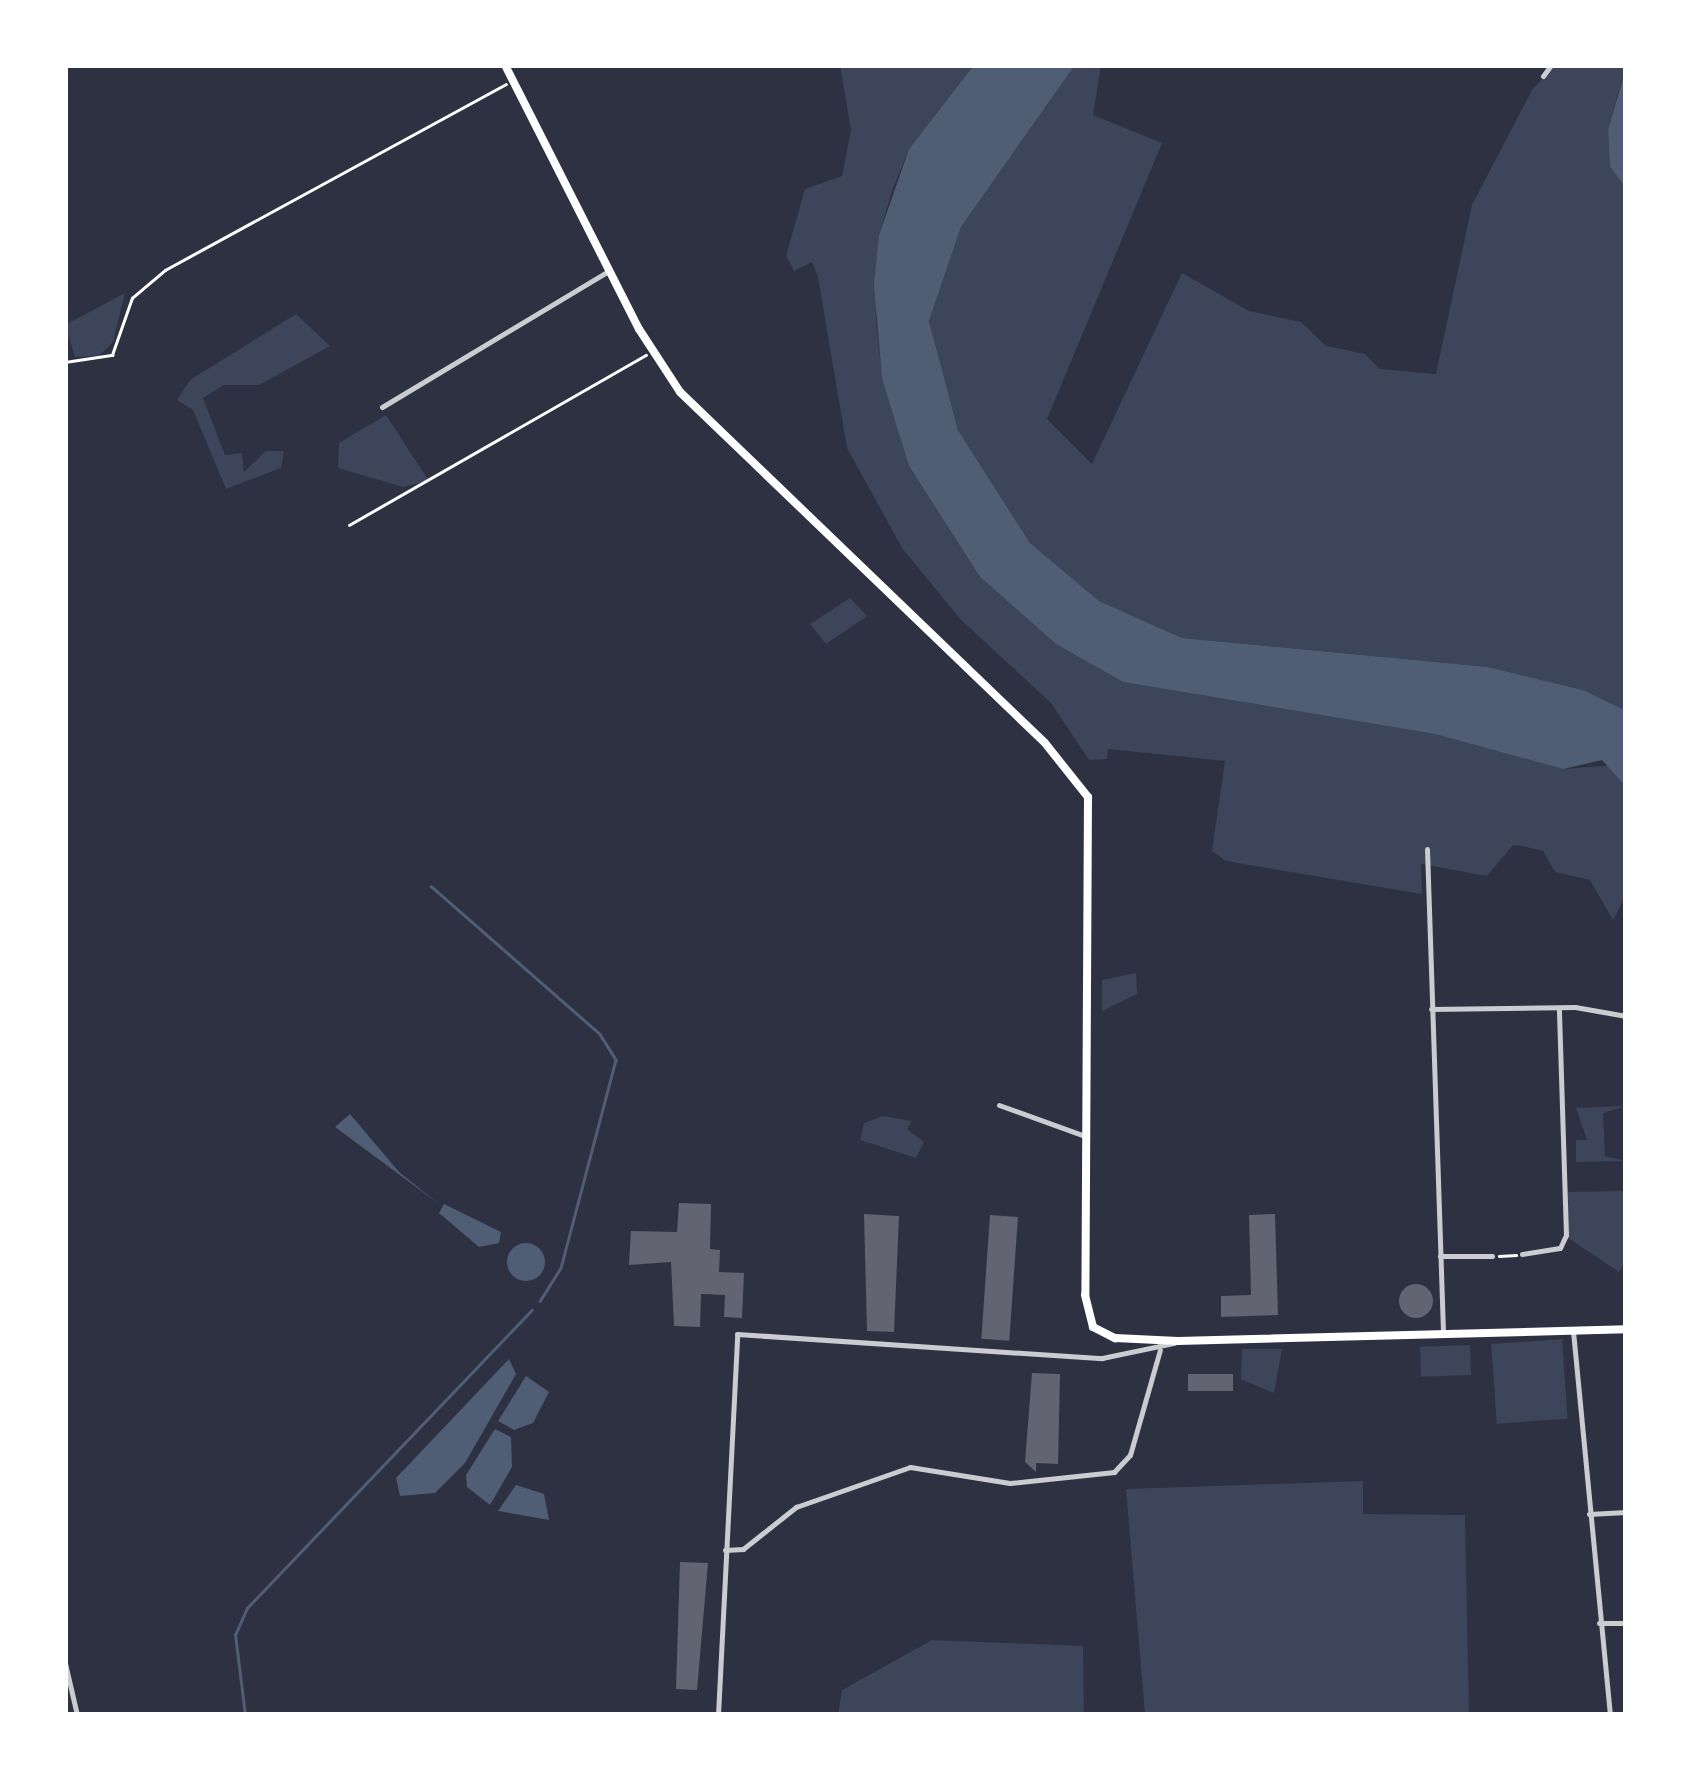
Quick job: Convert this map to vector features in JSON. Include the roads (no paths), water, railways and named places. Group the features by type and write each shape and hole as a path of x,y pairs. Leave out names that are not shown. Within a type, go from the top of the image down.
{"main road":[{"path":"505,65 652,352 698,413 1045,743 1088,798 1088,1314 1110,1337 1178,1341 1626,1329"}],"street":[{"path":"1542,76 1551,65"},
{"path":"382,407 608,270"},
{"path":"1426,849 1443,1335"},
{"path":"1431,1009 1559,1008 1626,1016"},
{"path":"1522,1254 1560,1248 1566,1235 1559,1008"},
{"path":"999,1105 1087,1137"},
{"path":"1440,1256 1492,1256"},
{"path":"1574,1331 1588,1514 1610,1715"},
{"path":"718,1715 737,1334 1064,1357 1160,1350 1178,1341"},
{"path":"725,1550 743,1549 796,1507 910,1468 1010,1483 1114,1472 1130,1455 1160,1350"},
{"path":"1588,1514 1626,1512"},
{"path":"1599,1623 1626,1622"},
{"path":"65,1663 77,1715"}],"waterway":[{"path":"431,886 600,1034 616,1060 561,1268 540,1301"},
{"path":"245,1715 235,1635 247,1608 532,1310"}]}
